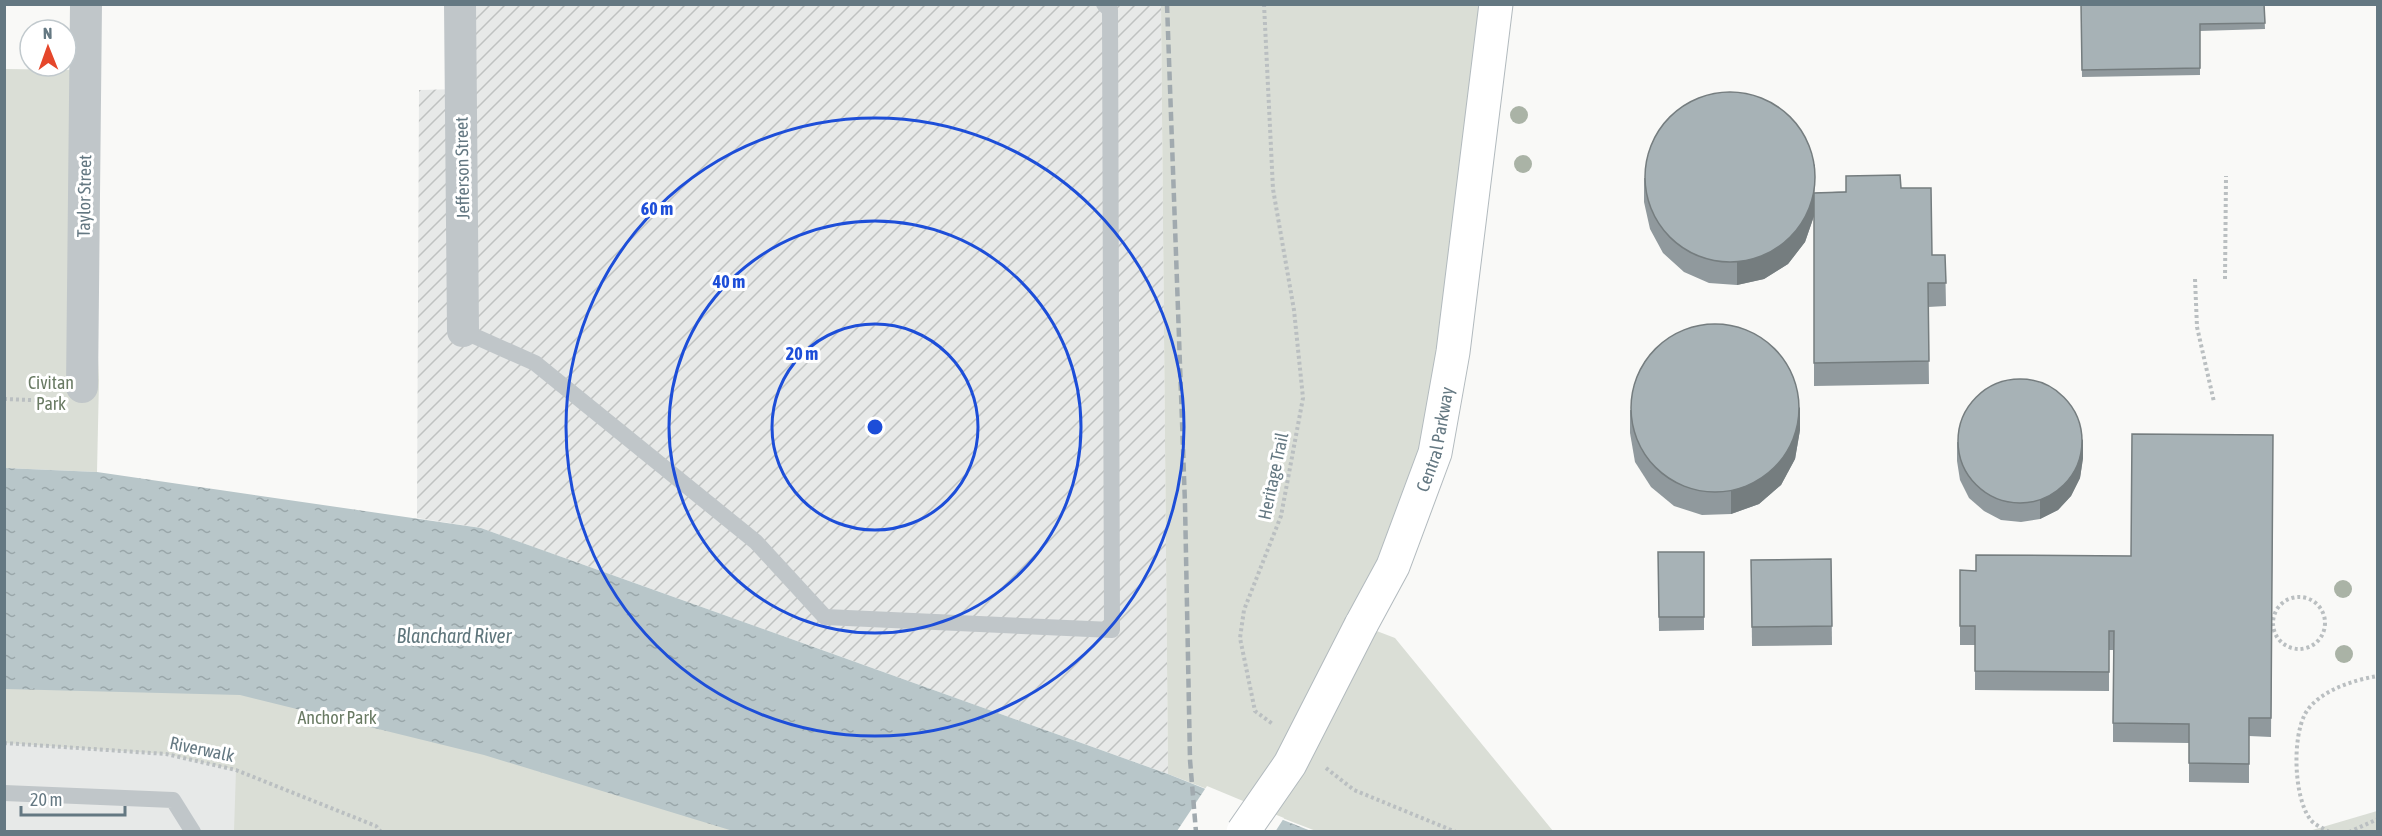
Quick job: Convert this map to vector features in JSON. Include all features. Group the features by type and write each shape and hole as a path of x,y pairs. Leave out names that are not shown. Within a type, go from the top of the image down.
{"main road":[{"name":"Central Parkway","path":"1242,831 1290,764 1360,625 1393,566 1435,453 1453,352 1496,4"}],"street":[{"name":"Taylor Street","path":"82,387 86,4"},
{"name":"Jefferson Street","path":"460,4 463,331"}],"lane":[{"path":"463,331 535,363 756,542 825,617 1112,630 1110,10 1104,4"},
{"path":"4,793 174,800 193,831"}],"path":[{"name":"Heritage Trail","path":"1264,4 1273,189 1294,310 1303,398 1281,516 1244,610 1240,638 1247,682 1256,711 1282,733"},
{"path":"2225,279 2226,176"},
{"path":"2195,279 2197,327 2214,402"},
{"path":"4,399 48,402 72,399 82,387"},
{"path":"2297,597 2313,601 2319,606 2325,622 2320,639 2305,649 2287,646 2279,641 2272,624 2277,609 2282,603 2297,597"},
{"path":"2329,831 2311,821 2301,802 2296,765 2305,714 2326,693 2378,676"},
{"name":"Riverwalk","path":"4,743 166,754 236,770 376,826 381,831"},
{"path":"1318,762 1354,790 1456,831"},
{"path":"2349,831 2378,819"}],"shaded area":[{"path":"461,5 1161,5 1168,774 481,528 417,518 419,90 461,89"},
{"path":"4,698 733,831 5,831"}],"green space":[{"path":"1161,5 1496,5 1453,352 1361,625 1395,638 1553,831 1316,831 1168,774"},
{"name":"Civitan Park","path":"5,69 18,69 18,78 78,78 78,70 85,70 99,380 97,472 5,468"},
{"name":"Anchor Park","path":"4,593 1011,831 234,831 236,770 166,754 5,743"},
{"path":"2377,811 2377,831 2309,831"}],"water":[{"name":"Blanchard River","path":"5,468 97,472 481,528 1168,774 1311,831 733,831 484,755 240,695 5,689"}],"pier":[{"path":"1207,786 1284,818 1275,832 1177,831"}],"building":[{"path":"2081,4 2264,4 2265,23 2200,24 2200,68 2082,70"},
{"path":"1730,92 1762,99 1777,106 1790,117 1801,130 1808,145 1815,177 1808,209 1801,224 1790,237 1777,248 1762,255 1730,262 1698,255 1683,248 1670,237 1659,224 1652,209 1645,177 1652,145 1659,130 1670,117 1683,106 1698,99"},
{"path":"1900,175 1901,188 1931,188 1932,255 1945,255 1946,283 1928,283 1929,361 1814,363 1814,193 1846,192 1846,176"},
{"path":"1715,324 1747,330 1762,338 1774,349 1785,361 1793,376 1799,408 1793,440 1785,455 1774,467 1762,478 1747,486 1715,492 1683,486 1668,478 1656,467 1645,455 1637,440 1631,408 1637,376 1645,361 1656,349 1668,338 1683,330"},
{"path":"2020,379 2044,383 2064,397 2078,417 2082,441 2078,465 2064,485 2044,499 2020,503 1996,499 1976,485 1962,465 1958,441 1962,417 1976,397 1996,383"},
{"path":"2132,434 2273,435 2271,718 2249,718 2249,764 2189,763 2189,724 2113,723 2114,631 2109,631 2109,672 1975,671 1975,626 1960,626 1960,570 1976,571 1976,555 2131,556"},
{"path":"1658,552 1704,552 1704,617 1659,617"},
{"path":"1831,559 1832,626 1752,627 1751,560"}],"railway":[{"path":"1167,4 1185,504 1190,760 1196,832"}]}
